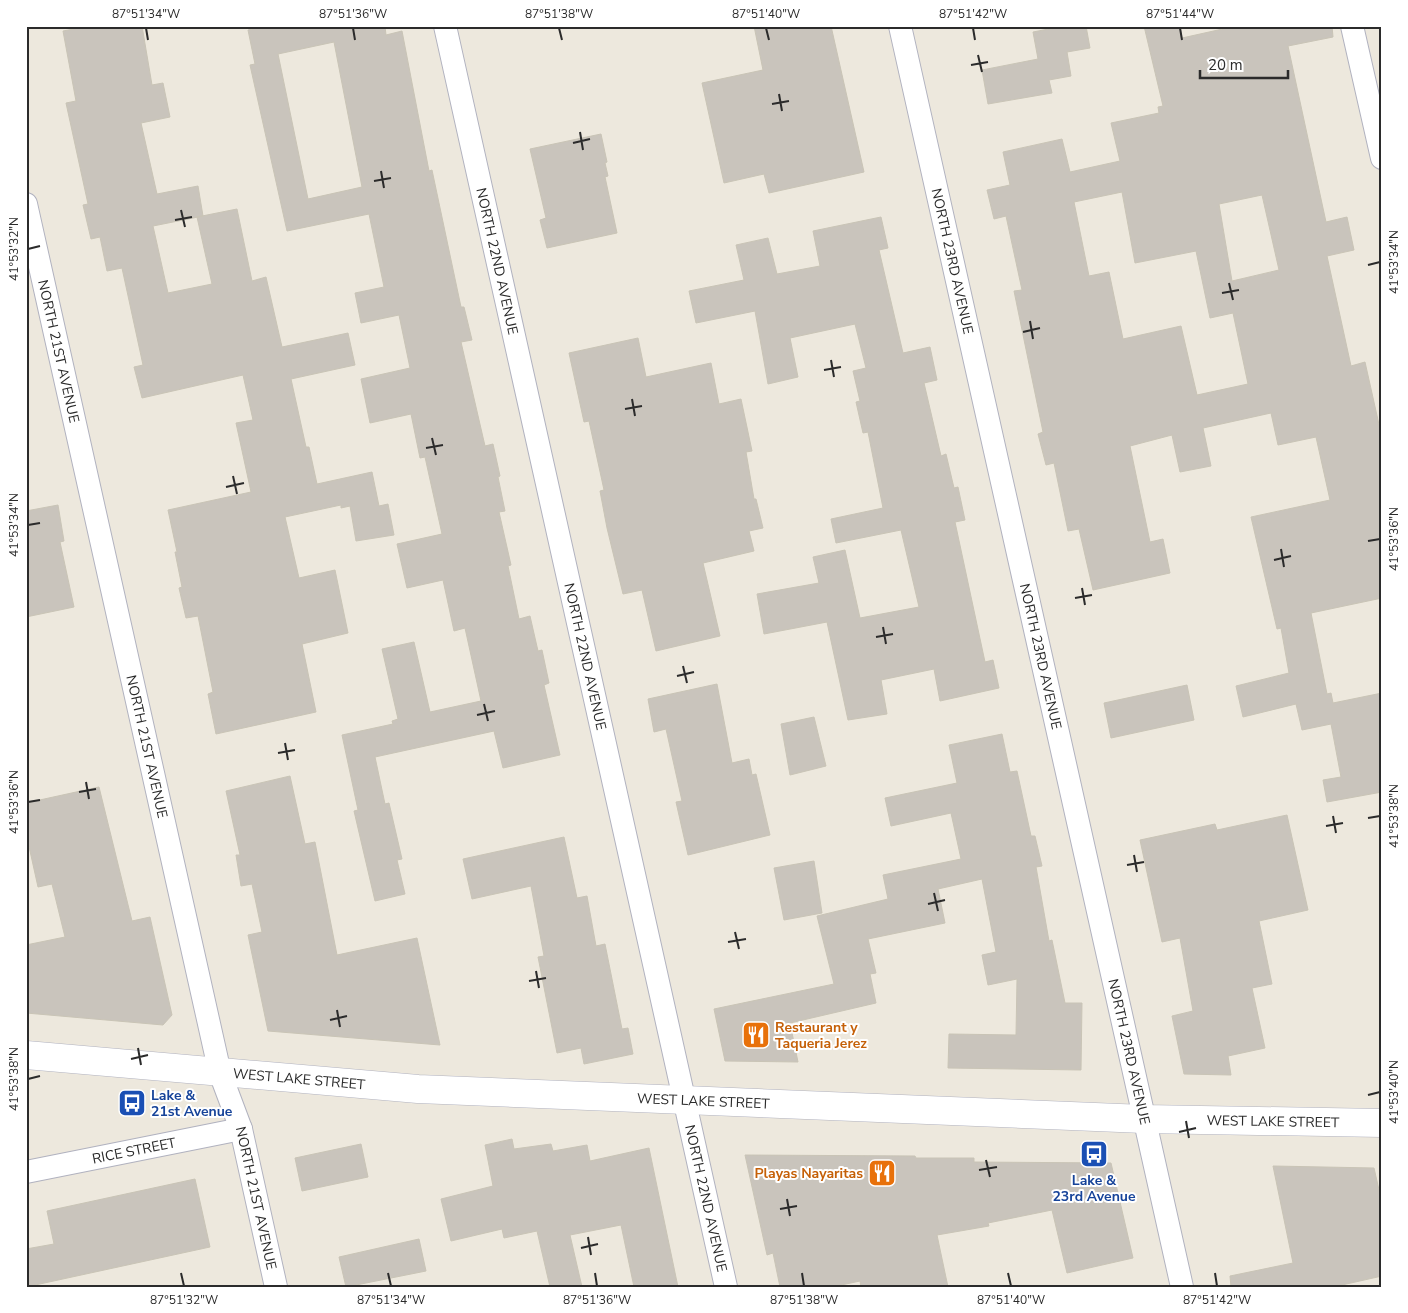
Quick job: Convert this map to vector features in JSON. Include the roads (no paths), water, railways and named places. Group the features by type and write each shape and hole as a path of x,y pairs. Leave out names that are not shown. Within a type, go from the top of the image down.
{"main road":[{"name":"WEST LAKE STREET","path":"26,1054 220,1073 418,1089 1144,1119 1382,1123"}],"street":[{"name":"NORTH 22ND AVENUE","path":"444,26 726,1287"},
{"name":"NORTH 23RD AVENUE","path":"900,26 1182,1287"},
{"path":"1352,26 1382,158"},
{"name":"NORTH 21ST AVENUE","path":"26,204 220,1073 241,1129 276,1287"},
{"name":"RICE STREET","path":"26,1172 241,1129"}],"place":[{"name":"Restaurant y Taqueria Jerez","path":"756,1035"},
{"name":"Lake & 21st Avenue","path":"132,1103"},
{"name":"Lake & 23rd Avenue","path":"1094,1154"},
{"name":"Playas Nayaritas","path":"882,1173"}]}
